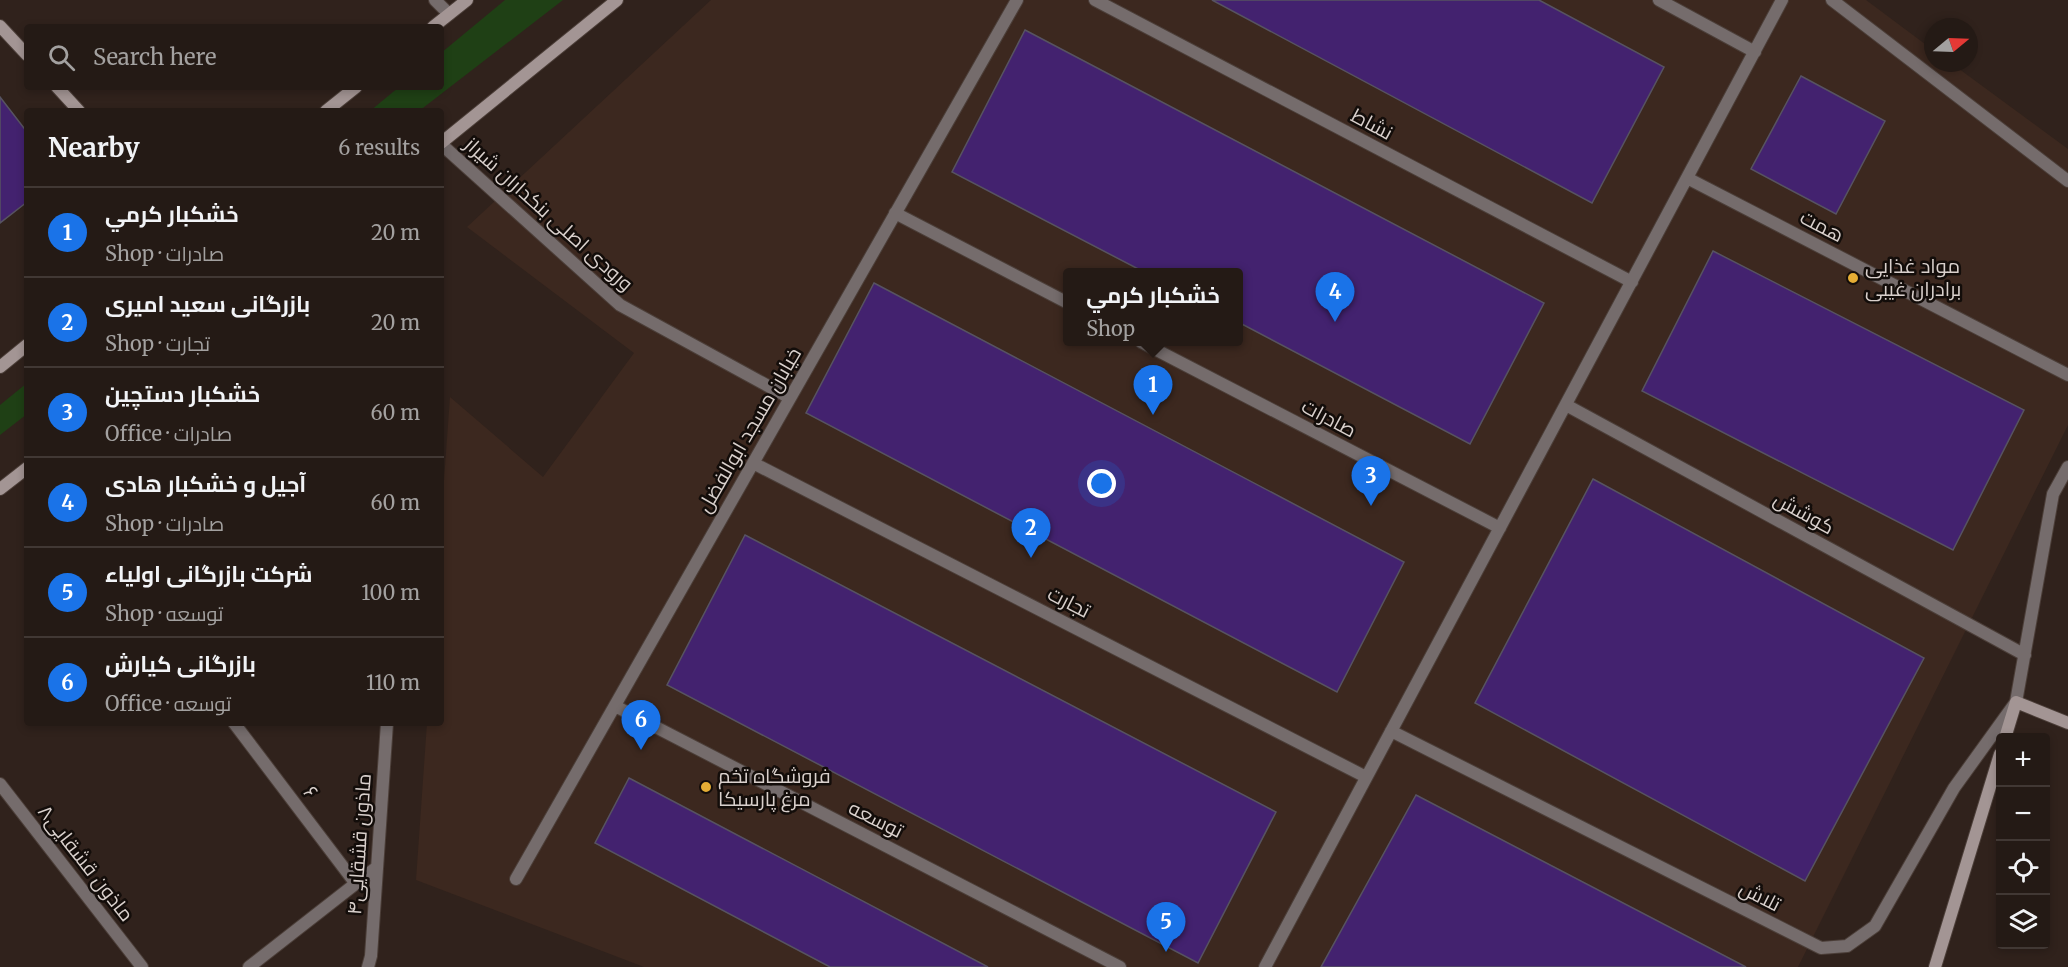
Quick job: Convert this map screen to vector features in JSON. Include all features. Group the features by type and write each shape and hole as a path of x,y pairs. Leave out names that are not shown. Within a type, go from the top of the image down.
{"street":[{"path":"435,0 449,14"},
{"path":"437,24 467,0"},
{"path":"444,141 617,0"},
{"name":"خیابان مسجد ابوالفضل","path":"516,879 1017,0"},
{"name":"نشاط","path":"1095,0 1632,282"},
{"path":"1659,0 1755,52"},
{"path":"1265,967 1782,0"},
{"path":"1832,0 2068,182"},
{"path":"0,26 24,52"},
{"path":"60,90 76,108"},
{"path":"330,108 352,90"},
{"name":"ورودی اصلی بنکداران شیراز","path":"444,146 620,305 790,398"},
{"name":"همت","path":"1687,178 2068,375"},
{"path":"895,213 1063,300"},
{"name":"صادرات","path":"1149,346 1500,528"},
{"path":"0,367 24,347"},
{"name":"کوشش","path":"1566,405 2025,654"},
{"name":"تجارت","path":"753,463 1366,777"},
{"path":"2007,733 2016,702 2053,494 2068,467"},
{"path":"0,489 24,470"},
{"path":"2016,702 2068,723"},
{"name":"تلاش","path":"1391,731 1821,948 1847,946 1875,926 1954,788 2016,702"},
{"name":"توسعه","path":"615,706 1120,967"},
{"name":"۶","path":"236,726 356,884"},
{"name":"۴ماذون قشقایی","path":"368,967 371,956 387,726"},
{"path":"1935,967 1996,770"},
{"name":"۸ماذون قشقایی","path":"0,784 142,967"},
{"path":"249,967 377,867"}],"shaded area":[{"path":"711,0 1866,0 1924,43 1924,72 1963,72 2068,149 2068,425 1798,967 644,967 416,880 427,726 444,726 444,480 450,397 543,477 634,353 467,227"}],"green space":[{"path":"505,0 563,0 423,108 374,108 395,90 444,90 444,51"},
{"path":"24,385 24,416 0,435 0,405"}],"building":[{"path":"1212,0 1539,0 1664,67 1592,203"},
{"path":"1025,30 1544,303 1470,444 1243,325 1243,268 1136,268 952,172"},
{"path":"1801,76 1885,121 1836,214 1751,169"},
{"path":"0,97 24,128 24,204 0,223"},
{"path":"1713,251 2024,410 1953,550 1642,391"},
{"path":"874,283 1404,562 1337,692 806,413"},
{"path":"1593,479 1924,658 1805,881 1475,703"},
{"path":"745,535 1276,812 1198,963 667,685"},
{"path":"629,778 988,967 830,967 595,843"},
{"path":"1416,795 1746,967 1321,967"}],"place":[{"name":"مواد غذایی برادران غیبی","path":"1853,278"},
{"name":"آجیل و خشکبار هادی","path":"1335,322"},
{"name":"خشكبار كرمي","path":"1153,415"},
{"name":"خشکبار دستچین","path":"1371,506"},
{"name":"بازرگانی سعید امیری","path":"1031,558"},
{"name":"بازرگانی کیارش","path":"641,750"},
{"name":"فروشگاه تخم مرغ پارسیکا","path":"706,787"},
{"name":"شرکت بازرگانی اولیاء","path":"1166,952"}]}
